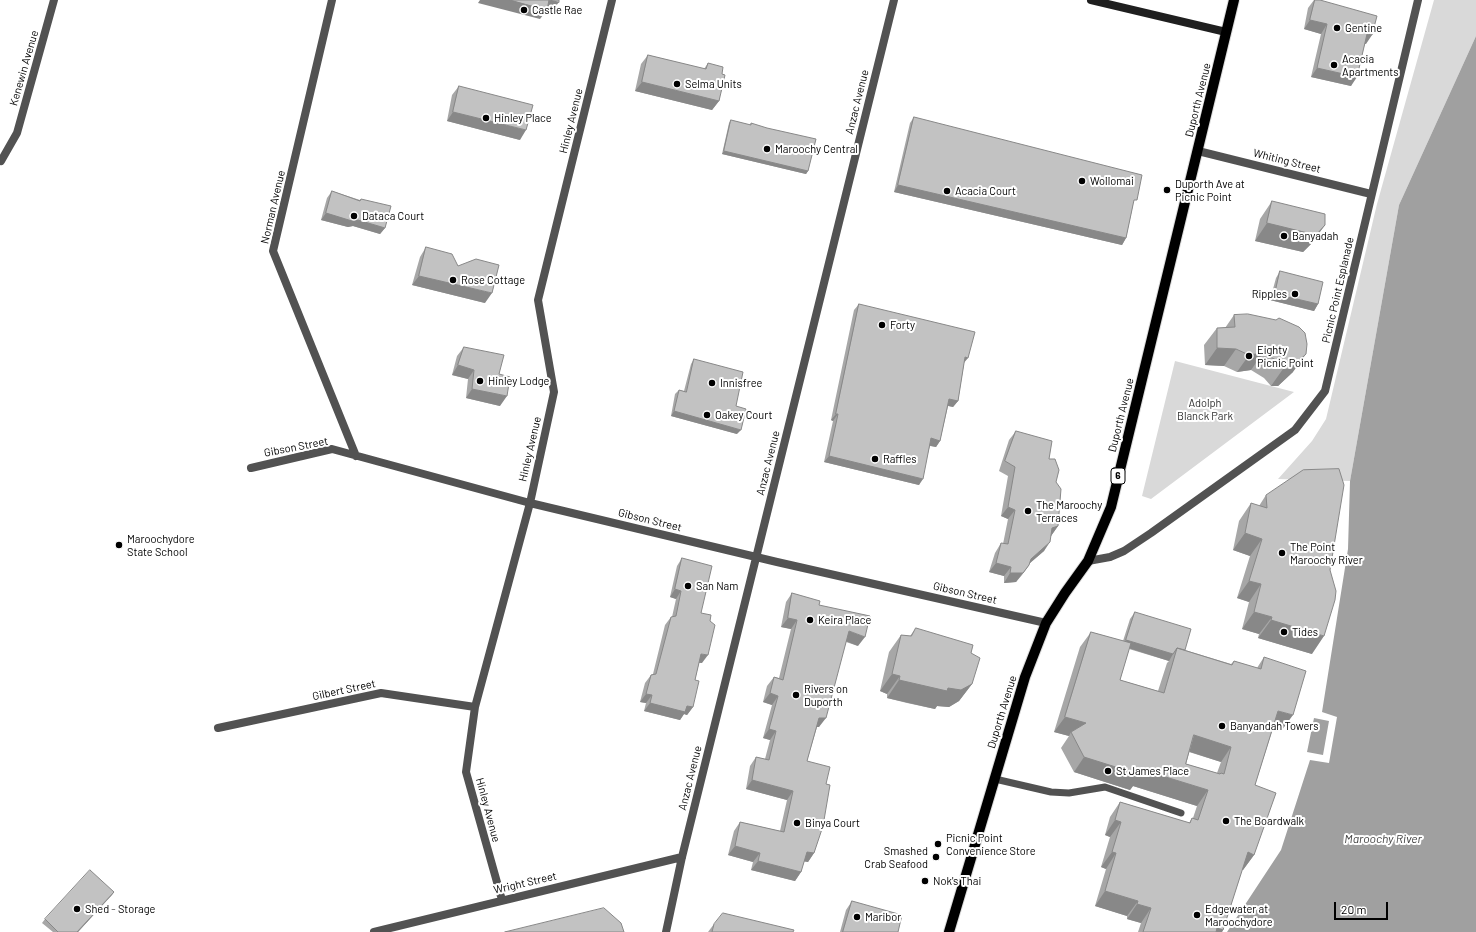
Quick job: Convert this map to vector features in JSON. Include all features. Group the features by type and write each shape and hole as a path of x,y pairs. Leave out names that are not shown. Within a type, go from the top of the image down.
{"main road":[{"path":"1091,0 1226,32"},
{"name":"Duporth Avenue","path":"949,932 1026,677 1046,623 1088,561 1111,507 1234,0"}],"street":[{"name":"Kenewin Avenue","path":"1,161 17,132 54,0"},
{"name":"Norman Avenue","path":"332,0 273,251 356,456"},
{"name":"Hinley Avenue","path":"502,900 466,772 475,707 530,503 554,392 538,300 612,0"},
{"name":"Anzac Avenue","path":"666,932 682,857 894,0"},
{"name":"Picnic Point Esplanade","path":"1088,561 1110,557 1124,551 1164,524 1295,430 1325,391 1418,0"},
{"name":"Whiting Street","path":"1198,150 1372,194"},
{"name":"Gibson Street","path":"251,468 332,449 530,503 756,557 1046,623"},
{"name":"Gilbert Street","path":"218,728 381,693 475,707"},
{"name":"Wright Street","path":"374,932 682,857"}],"lane":[{"path":"995,779 1051,792 1069,793 1105,787 1181,813"}],"green space":[{"path":"1434,0 1476,0 1476,36 1399,205 1350,481 1278,479 1312,441 1326,419 1377,204"},
{"name":"Adolph Blanck Park","path":"1175,361 1294,392 1151,499 1142,496"}],"water":[{"name":"Maroochy River","path":"1476,36 1476,932 1227,932 1281,850 1310,760 1329,763 1337,717 1322,712 1348,549 1350,481 1399,205"},
{"path":"1314,718 1329,721 1323,755 1307,752"}],"building":[{"path":"510,0 549,0 547,10"},
{"path":"1315,0 1320,0 1377,16 1372,35 1367,34 1357,77 1317,68 1327,24 1310,20"},
{"name":"Selma Units","path":"648,55 706,69 708,63 723,67 722,74 725,75 719,101 642,82"},
{"path":"459,86 533,105 526,130 453,112"},
{"path":"914,117 1142,175 1137,200 1134,200 1126,238 898,185"},
{"name":"Maroochy Central","path":"731,120 751,125 751,123 816,139 808,171 724,151"},
{"name":"Dataca Court","path":"332,191 360,201 361,199 391,206 385,228 358,220 352,221 326,213"},
{"path":"1272,201 1325,214 1325,225 1316,235 1267,223"},
{"path":"426,247 452,254 458,266 476,259 499,265 492,293 419,276"},
{"name":"Ripples","path":"1280,271 1323,282 1318,304 1275,294"},
{"path":"859,304 975,332 968,358 965,357 958,401 949,399 940,441 931,438 923,479 829,456 838,414 836,414"},
{"path":"1248,314 1276,320 1279,318 1299,327 1305,333 1307,344 1306,354 1290,369 1283,369 1276,360 1263,353 1249,355 1236,349 1217,348 1217,328 1235,327 1234,315"},
{"path":"464,347 504,355 499,374 510,377 507,396 472,389 474,370 458,365"},
{"path":"694,359 743,372 736,406 746,409 741,430 674,411 679,390 686,392"},
{"name":"The Maroochy Terraces","path":"1016,431 1052,441 1049,459 1055,459 1059,470 1056,482 1061,489 1058,526 1052,528 1050,542 1031,559 1029,565 1023,573 1010,573 1011,567 996,563 1001,543 1008,544 1015,510 1008,507 1015,467 1005,461"},
{"name":"The Point Maroochy River","path":"1339,469 1344,485 1330,570 1336,591 1335,600 1324,636 1271,620 1272,617 1254,612 1261,584 1249,581 1262,539 1245,533 1251,503 1267,508 1266,495 1303,470"},
{"path":"682,558 712,566 701,613 711,615 710,621 715,625 708,655 701,654 695,680 699,681 693,707 687,706 685,712 650,703 652,695 646,694 651,675 656,674 671,617 676,616 681,591 675,589"},
{"path":"792,593 820,601 819,605 870,616 865,637 849,631 826,718 819,718 807,761 830,767 826,784 830,785 823,826 814,853 807,852 801,872 758,861 760,853 735,846 740,822 784,832 793,791 752,780 756,757 769,760 776,731 769,729 778,696 770,693 774,677 783,680 797,620 788,618"},
{"path":"1135,612 1191,629 1185,650 1177,648 1173,654 1126,640"},
{"path":"916,628 973,645 971,653 980,658 972,684 961,690 948,688 947,691 899,680 900,676 892,674 901,635 911,636"},
{"path":"1091,632 1131,643 1120,680 1164,693 1177,648 1232,665 1234,661 1261,669 1264,657 1306,671 1293,715 1278,711 1255,785 1276,793 1254,855 1248,852 1223,930 1217,928 1216,932 1143,932 1151,908 1137,904 1138,901 1105,891 1116,853 1112,852 1121,822 1115,820 1120,802 1190,823 1192,818 1198,820 1208,790 1143,770 1141,775 1084,757 1071,732 1086,723 1065,717","holes":["1194,735 1231,747 1224,774 1186,764"]},
{"name":"Shed - Storage","path":"90,870 114,892 77,932 58,932 45,919"},
{"path":"852,901 902,915 898,932 843,932"},
{"path":"604,908 621,923 624,932 505,932"},
{"path":"723,913 794,930 793,932 712,932 714,924"}],"place":[{"name":"Castle Rae","path":"524,10"},
{"name":"Gentine","path":"1337,28"},
{"name":"Acacia Apartments","path":"1334,65"},
{"name":"Selma Units","path":"677,84"},
{"name":"Hinley Place","path":"486,118"},
{"name":"Maroochy Central","path":"767,149"},
{"name":"Wollomai","path":"1082,181"},
{"name":"Duporth Ave at Picnic Point","path":"1167,190"},
{"name":"Acacia Court","path":"947,191"},
{"name":"Dataca Court","path":"354,216"},
{"name":"Banyadah","path":"1284,236"},
{"name":"Rose Cottage","path":"453,280"},
{"name":"Ripples","path":"1295,294"},
{"name":"Forty","path":"882,325"},
{"name":"Eighty Picnic Point","path":"1249,356"},
{"name":"Hinley Lodge","path":"480,381"},
{"name":"Innisfree","path":"712,383"},
{"name":"Oakey Court","path":"707,415"},
{"name":"Raffles","path":"875,459"},
{"name":"The Maroochy Terraces","path":"1028,511"},
{"name":"Maroochydore State School","path":"119,545"},
{"name":"The Point Maroochy River","path":"1282,553"},
{"name":"San Nam","path":"688,586"},
{"name":"Keira Place","path":"810,620"},
{"name":"Tides","path":"1284,632"},
{"name":"Rivers on Duporth","path":"796,695"},
{"name":"Banyandah Towers","path":"1222,726"},
{"name":"St James Place","path":"1108,771"},
{"name":"The Boardwalk","path":"1226,821"},
{"name":"Binya Court","path":"797,823"},
{"name":"Picnic Point Convenience Store","path":"938,844"},
{"name":"Smashed Crab Seafood","path":"936,857"},
{"name":"Nok's Thai","path":"925,881"},
{"name":"Shed - Storage","path":"77,909"},
{"name":"Edgewater at Maroochydore","path":"1197,915"},
{"name":"Maribor","path":"857,917"}]}
